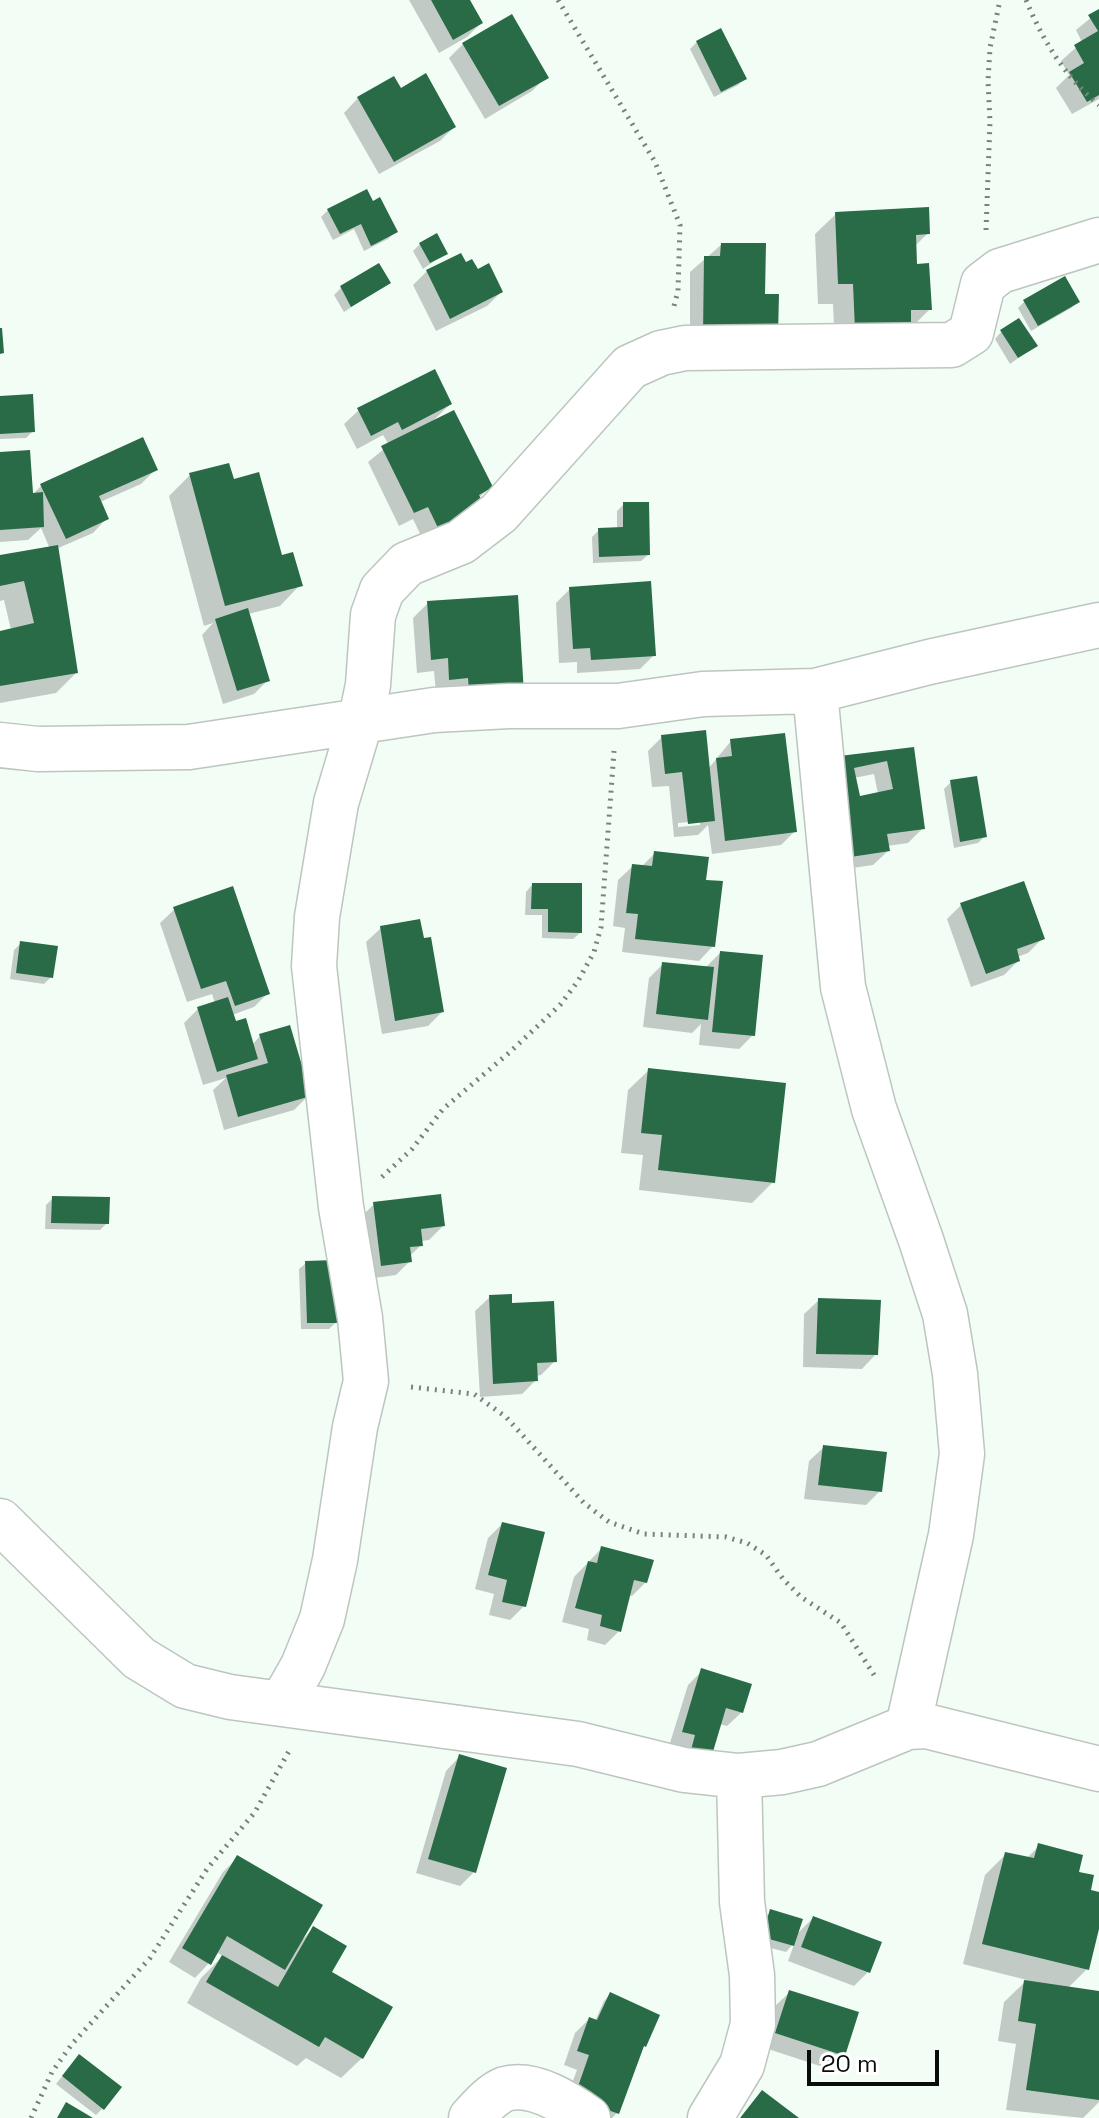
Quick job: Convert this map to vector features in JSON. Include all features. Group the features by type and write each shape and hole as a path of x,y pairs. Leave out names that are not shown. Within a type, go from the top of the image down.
{"street":[{"path":"291,1705 322,1619 335,1560 355,1427 366,1381 360,1318 341,1207 314,966 317,917 336,803 360,723 368,685 373,615 382,590 407,564 461,542 499,513 630,367 661,353 685,348 952,345 971,333 983,284 1010,266 1099,240"},
{"path":"0,745 38,749 189,747 434,710 618,706 703,694 815,691 929,662 1099,625"},
{"path":"0,1521 139,1658 185,1686 230,1697 578,1744 684,1770 739,1776 818,1764 911,1715 951,1535 962,1454 955,1374 945,1314 874,1109 843,987 815,691"},
{"path":"911,1715 926,1726 1099,1769"},
{"path":"710,2118 742,2065 753,2024 752,1975 742,1902 739,1776"},
{"path":"471,2118 485,2102 506,2089 544,2093 588,2118"}],"path":[{"path":"558,0 655,162 680,225 678,291 661,353"},
{"path":"983,284 989,160 988,81 990,48 1000,0"},
{"path":"1026,0 1055,59 1099,105"},
{"path":"341,1207 381,1178 412,1149 443,1109 560,1005 578,981 594,952 601,927 618,706"},
{"path":"366,1381 474,1394 506,1417 584,1503 609,1522 644,1534 726,1537 747,1543 766,1555 801,1597 841,1623 873,1673 894,1692 911,1715"},
{"path":"31,2118 52,2072 72,2044 150,1958 207,1869 255,1812 287,1757 291,1705"}],"building":[{"path":"431,0 470,0 483,23 453,40"},
{"path":"1099,9 1099,95 1087,102 1069,72 1084,63 1074,45 1098,31 1088,15"},
{"path":"512,14 549,78 499,106 462,43"},
{"path":"721,28 747,79 721,92 696,41"},
{"path":"426,73 456,127 394,162 357,97 394,76 401,88"},
{"path":"367,189 373,201 380,197 398,232 371,246 361,224 340,234 327,209"},
{"path":"929,207 930,234 916,235 917,264 929,263 932,310 911,310 911,327 855,330 853,284 838,284 835,212"},
{"path":"437,233 448,254 430,263 419,243"},
{"path":"721,243 766,243 765,294 779,294 778,335 703,335 704,256 720,256"},
{"path":"461,253 466,262 472,259 478,269 489,263 503,292 450,319 426,270"},
{"path":"379,263 391,283 351,307 340,286"},
{"path":"1065,276 1080,302 1038,326 1023,300"},
{"path":"1019,318 1038,346 1018,358 1000,330"},
{"path":"0,328 4,353 0,354"},
{"path":"435,369 452,404 402,430 398,422 371,436 357,408"},
{"path":"33,394 35,432 0,434 0,396"},
{"path":"454,410 493,487 479,495 486,509 440,532 428,507 414,513 381,446"},
{"path":"143,437 158,470 99,496 109,519 66,539 40,484"},
{"path":"30,450 33,493 43,492 44,527 0,530 0,452"},
{"path":"229,463 234,479 259,472 282,555 293,552 303,586 225,606 189,473"},
{"path":"623,502 649,502 650,555 599,557 598,528 623,527"},
{"path":"58,545 78,673 0,686 0,631 34,623 24,581 0,586 0,555"},
{"path":"651,581 656,656 591,660 590,648 573,649 569,587"},
{"path":"518,595 524,694 469,691 468,678 449,680 448,658 431,660 427,601"},
{"path":"248,608 270,681 237,691 215,619"},
{"path":"706,730 715,821 688,824 682,772 665,774 661,735"},
{"path":"785,733 797,832 725,841 716,758 732,756 730,739"},
{"path":"914,747 925,829 887,834 890,851 844,858 831,757","holes":["887,761 893,789 860,796 854,768"]},
{"path":"977,776 987,837 960,842 950,780"},
{"path":"654,851 709,857 706,880 723,881 715,947 635,939 638,914 626,913 632,864 652,866"},
{"path":"1024,881 1045,939 1017,949 1020,961 986,974 960,903"},
{"path":"532,883 582,883 582,933 548,932 548,909 531,909"},
{"path":"233,886 270,994 235,1006 226,981 201,989 173,907"},
{"path":"420,919 424,938 431,937 444,1012 395,1021 380,926"},
{"path":"20,941 58,946 53,978 16,973"},
{"path":"720,951 763,955 755,1036 712,1032"},
{"path":"662,962 714,967 708,1020 656,1014"},
{"path":"228,997 236,1021 246,1018 258,1059 217,1072 197,1007"},
{"path":"290,1025 311,1096 238,1117 226,1075 268,1063 259,1034"},
{"path":"648,1068 786,1083 775,1183 658,1170 662,1135 641,1133"},
{"path":"441,1194 445,1226 421,1229 423,1246 410,1247 412,1262 381,1266 373,1202"},
{"path":"52,1196 110,1197 109,1224 51,1223"},
{"path":"336,1260 338,1323 307,1323 305,1261"},
{"path":"512,1294 512,1303 554,1301 557,1362 537,1363 538,1381 493,1384 489,1295"},
{"path":"818,1298 881,1300 878,1355 816,1354"},
{"path":"823,1445 887,1452 882,1492 818,1485"},
{"path":"502,1522 545,1532 526,1607 502,1602 507,1580 488,1575"},
{"path":"601,1546 654,1560 647,1583 634,1580 621,1632 600,1626 602,1615 575,1608 588,1561 597,1563"},
{"path":"701,1668 752,1684 743,1713 726,1708 712,1755 691,1750 695,1735 682,1732"},
{"path":"459,1754 507,1768 476,1873 428,1859"},
{"path":"1038,1843 1083,1855 1079,1872 1094,1875 1091,1890 1099,1892 1099,1929 1089,1970 982,1944 1005,1852 1034,1858"},
{"path":"237,1855 323,1905 285,1970 227,1936 211,1965 182,1948"},
{"path":"770,1909 803,1919 794,1946 762,1937"},
{"path":"813,1916 882,1942 870,1973 801,1947"},
{"path":"313,1926 347,1946 332,1972 393,2007 363,2059 325,2037 319,2047 206,1982 222,1955 278,1987"},
{"path":"1024,1980 1099,1991 1099,2100 1026,2090 1036,2024 1018,2021"},
{"path":"789,1990 859,2012 845,2056 775,2033"},
{"path":"610,1992 660,2015 644,2046 619,2114 574,2098 589,2055 577,2051 589,2017 597,2020"},
{"path":"79,2054 122,2087 104,2110 62,2076"},
{"path":"762,2090 799,2118 740,2118"},
{"path":"66,2102 93,2118 57,2118"}]}
